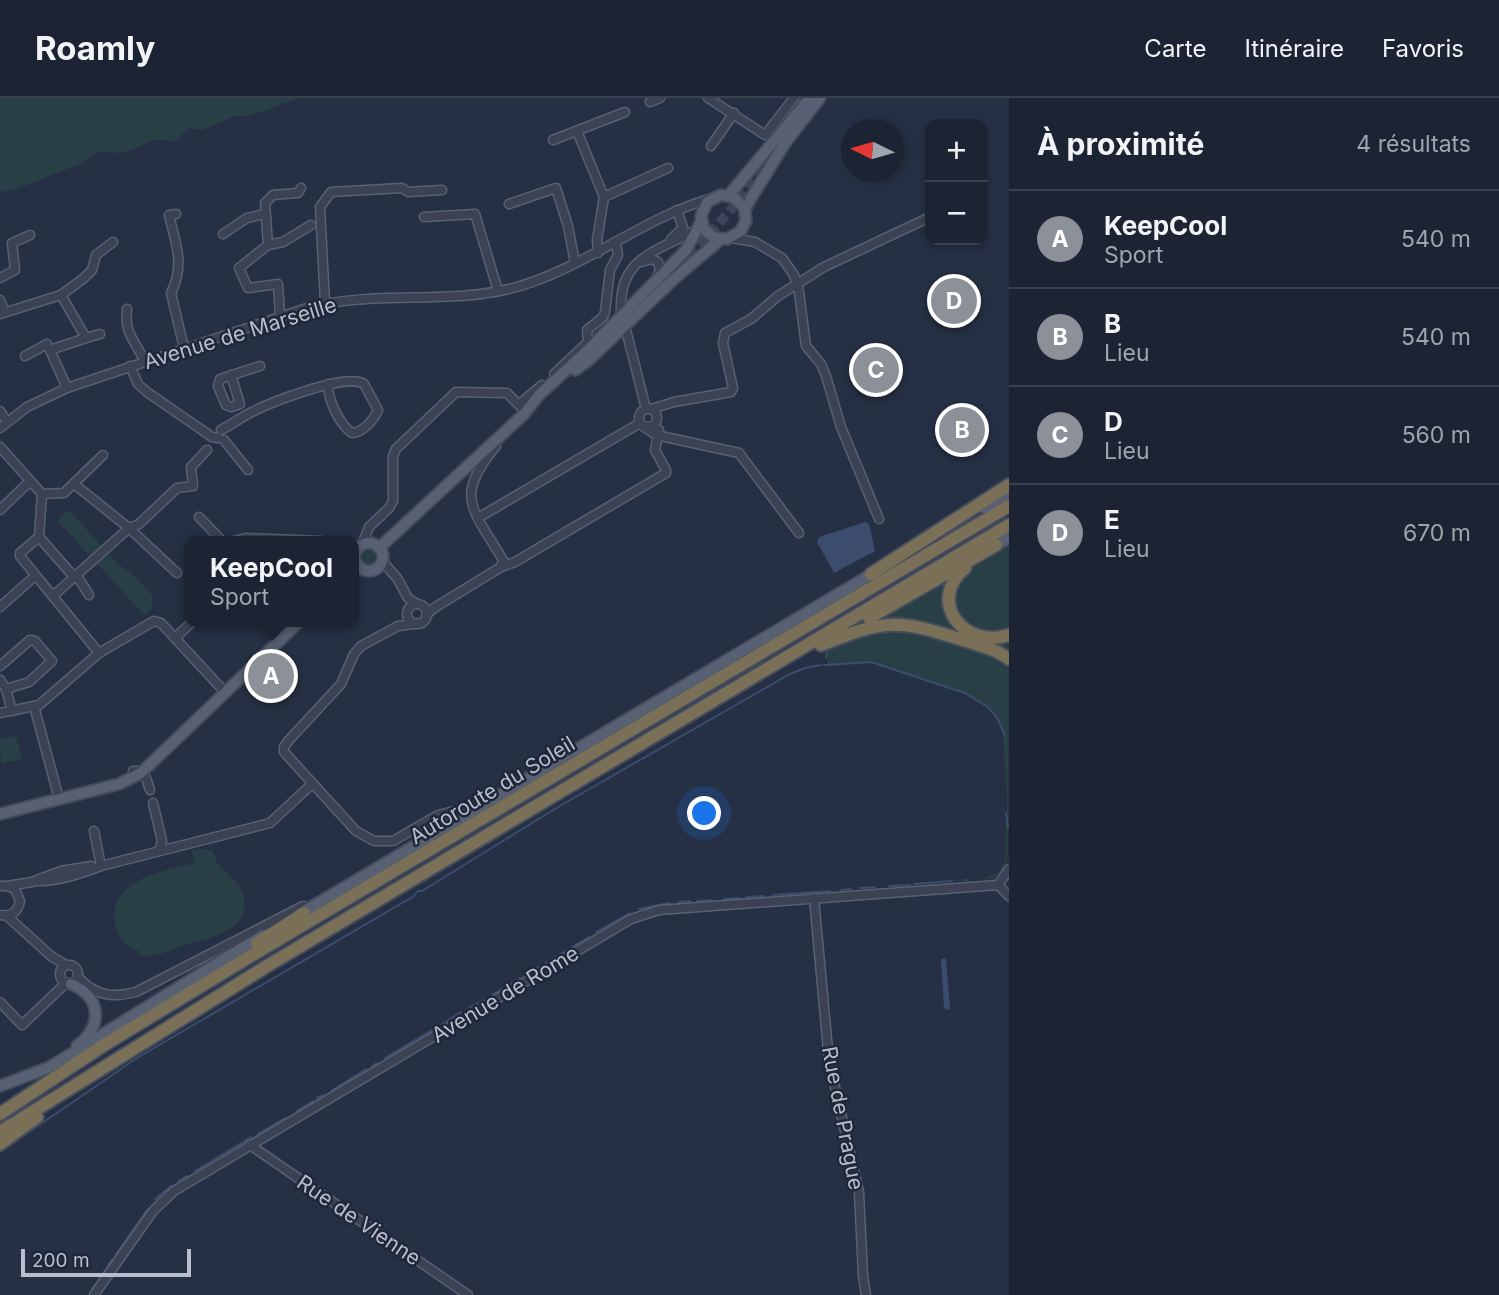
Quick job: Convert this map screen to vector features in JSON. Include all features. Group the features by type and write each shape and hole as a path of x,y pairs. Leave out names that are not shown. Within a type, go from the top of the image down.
{"highway":[{"path":"871,574 1009,485"},
{"name":"Autoroute du Soleil","path":"0,1114 104,1045 1009,506"},
{"name":"Autoroute du Soleil","path":"0,1132 267,966 1009,525"},
{"path":"708,704 821,645 996,545"},
{"path":"996,545 957,576 951,587 949,604 959,625 973,635 991,638 1009,635"},
{"path":"821,645 871,626 905,624 979,645 1009,659"},
{"path":"104,1045 304,913"},
{"path":"0,1144 92,1074"}],"main road":[{"path":"811,98 781,140 820,98"},
{"path":"359,570 366,571 383,566 364,545 524,414 541,394 577,368 674,278 722,238 741,231 739,205 811,98"},
{"path":"496,446 541,394 686,250 701,224 703,209 712,198 739,205 748,203 785,143 820,98"},
{"path":"701,224 722,238"},
{"path":"577,368 644,300 591,343"},
{"path":"0,1086 38,1074 77,1052 234,952 304,913 1009,493"},
{"path":"996,545 1009,538"},
{"path":"0,812 119,784 137,772 294,627"},
{"path":"0,812 137,772 222,689 270,649"},
{"path":"18,1081 75,1048 91,1031 96,1015 91,1000 86,992 67,976"}],"street":[{"path":"650,102 660,98"},
{"path":"708,98 765,135 792,99"},
{"path":"553,139 625,112"},
{"path":"710,146 734,113"},
{"path":"577,131 604,197 597,240 598,253"},
{"path":"604,197 668,168"},
{"path":"268,245 265,203 273,195 298,193 301,188"},
{"path":"325,303 320,207 331,192 402,188 408,192 442,190"},
{"path":"509,204 556,188 568,226 575,263"},
{"name":"Avenue de Marseille","path":"3,425 27,407 67,388 325,303 498,291 524,285 598,253 681,208 712,198"},
{"path":"739,205 755,242"},
{"path":"621,312 624,284 639,263 646,255 701,224 696,209 681,208 683,228 665,244"},
{"path":"176,214 169,215 180,263 177,281 171,293 184,348"},
{"path":"223,234 247,218 265,214"},
{"path":"424,217 475,214 498,291"},
{"path":"642,425 639,415 649,409 730,392 733,388 723,335 751,319 797,283 824,267 925,219"},
{"path":"280,316 278,284 248,288 239,268 268,245 283,242 311,225"},
{"path":"0,278 15,270 12,243 30,235"},
{"path":"722,238 755,242 782,258 797,283 806,346 821,364 841,427 879,519"},
{"path":"0,300 3,313 61,295 92,270 96,255 113,243"},
{"path":"591,343 585,334 606,312 610,270 618,255 616,243"},
{"path":"639,263 652,260 658,262 660,270 655,281"},
{"path":"61,295 86,338"},
{"path":"127,309 125,324 145,362"},
{"path":"626,330 649,409"},
{"path":"50,350 100,334"},
{"path":"25,356 47,344 67,388"},
{"path":"130,366 138,384 212,437 222,435 246,415 272,402 328,384 355,380 365,384 378,410 374,418 359,432 352,433 345,428 328,394 328,384"},
{"path":"240,404 228,407 218,386 220,379 260,366"},
{"path":"231,375 246,415"},
{"path":"364,545 369,527 393,501 393,456 396,449 456,392 505,393 519,400 533,399 541,394"},
{"path":"519,400 524,414"},
{"path":"398,626 407,612 433,608 666,473 654,450 665,406"},
{"path":"649,409 656,412 658,426 669,437 739,453 799,533"},
{"path":"0,411 3,425"},
{"path":"478,517 642,425 658,426"},
{"path":"222,435 248,470"},
{"path":"496,446 476,471 471,484 470,502 503,560 501,567"},
{"path":"0,447 42,494 38,537 20,552 36,576 99,653"},
{"path":"192,486 191,467 207,450"},
{"path":"42,494 64,493 103,456"},
{"path":"0,510 30,481"},
{"path":"74,484 129,528 177,573"},
{"path":"53,596 129,528 139,524 177,488 204,485"},
{"path":"470,502 483,510 491,510"},
{"path":"199,517 217,536"},
{"path":"38,537 76,577 89,596"},
{"path":"383,566 397,578 408,598 422,609"},
{"path":"0,607 36,576"},
{"path":"408,598 407,612 411,621 421,623"},
{"path":"421,623 422,609"},
{"path":"0,713 39,705 99,653 158,621 222,689"},
{"path":"421,623 398,626 361,646 345,679 284,747 286,756 359,834 382,842 393,841 438,816 470,808 542,770"},
{"path":"175,638 187,627"},
{"path":"0,666 30,640 35,641 52,661 29,682 6,689"},
{"path":"0,680 6,689 12,710"},
{"path":"34,706 58,795"},
{"path":"137,772 150,788"},
{"path":"26,936 20,926 17,911 24,887 61,871 101,866 270,823 312,784"},
{"path":"153,803 162,841 159,851"},
{"path":"94,831 101,866"},
{"path":"1009,869 999,885 1009,896"},
{"path":"17,911 3,916 51,956 67,976 99,993 122,995 136,992 366,875"},
{"path":"2,885 34,882"},
{"path":"2,885 15,889 20,897"},
{"name":"Avenue de Rome","path":"94,1295 163,1199 637,916 659,910 999,885"},
{"name":"Rue de Prague","path":"814,898 830,1061 859,1192 866,1295"},
{"path":"0,1002 22,1025 67,976"},
{"name":"Rue de Vienne","path":"250,1145 468,1295"}],"green space":[{"path":"0,98 300,98 250,116 236,116 202,130 189,128 176,141 156,140 123,153 97,152 82,163 19,188 0,192"},
{"path":"69,510 119,565 130,572 152,595 152,609 145,616 57,520"},
{"path":"1009,545 1009,631 1003,634 965,627 954,604 953,596 959,580 975,566"},
{"path":"368,548 374,551 377,557 374,563 368,566 362,563 359,557 362,551"},
{"path":"949,579 954,624 1009,638 1009,656 927,627 865,626"},
{"path":"904,627 989,652 1009,664 1008,854 1002,871 991,879 985,878 999,872 1005,860 1007,795 1003,736 998,720 987,706 965,694 871,663 828,666 826,646 851,636"},
{"path":"16,736 22,759 1,764 0,739"},
{"path":"192,851 212,851 217,859 215,860 243,893 244,911 239,920 212,938 160,954 138,955 139,951 123,941 116,929 115,910 120,898 139,880 192,864"}],"water":[{"path":"865,522 869,524 875,551 834,573 817,542 819,537"},
{"path":"943,958 946,959 948,1010 944,1008"}],"waterway":[{"path":"826,658 827,650 856,639"},
{"path":"824,665 871,662 965,693 988,707 998,719 1005,736"},
{"path":"0,1152 137,1058 414,896 418,891 558,807 790,674 821,665"},
{"path":"1006,813 1008,827"},
{"path":"914,884 952,881"},
{"path":"889,886 910,885"},
{"path":"860,888 875,887"},
{"path":"841,890 851,889"},
{"path":"773,895 830,891"},
{"path":"746,897 764,896"},
{"path":"724,899 739,898"},
{"path":"697,901 711,900"},
{"path":"679,902 690,901"},
{"path":"639,909 669,903"},
{"path":"596,932 630,913"},
{"path":"545,963 589,937"},
{"path":"528,973 538,967"},
{"path":"492,995 520,978"},
{"path":"469,1008 483,1000"},
{"path":"442,1024 461,1012"},
{"path":"385,1058 435,1028"},
{"path":"372,1066 377,1063"},
{"path":"331,1091 366,1069"},
{"path":"317,1098 323,1095"},
{"path":"297,1111 313,1101"},
{"path":"258,1134 285,1118"},
{"path":"195,1171 251,1137"},
{"path":"178,1181 187,1176"},
{"path":"155,1199 171,1186"},
{"path":"116,1254 148,1209"},
{"path":"93,1288 112,1260"}],"tunnel":[{"path":"646,298 705,239 742,197 781,140"}],"place":[{"name":"E","path":"954,301"},
{"name":"D","path":"876,370"},
{"name":"B","path":"962,430"},
{"name":"KeepCool","path":"271,676"}]}
